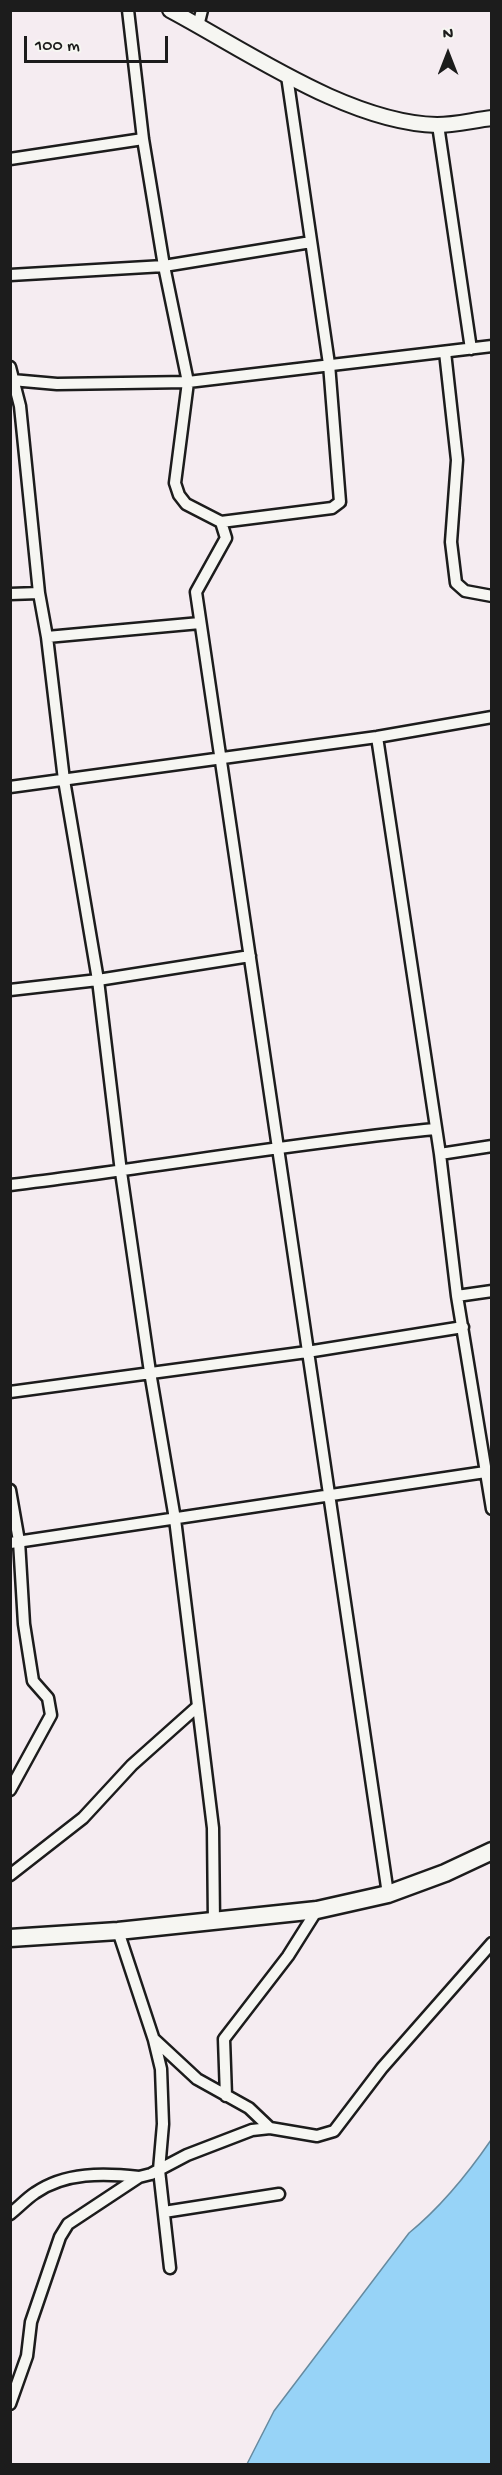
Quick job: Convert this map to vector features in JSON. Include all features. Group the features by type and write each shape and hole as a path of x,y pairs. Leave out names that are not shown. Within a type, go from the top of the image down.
{"highway":[{"path":"10,1938 214,1923 317,1910 388,1894 445,1873 492,1851"}],"main road":[{"path":"170,10 287,76 368,111 388,117 438,125 492,118"}],"street":[{"path":"128,10 143,139 164,266 188,381 175,483 179,495 186,504 221,522 332,508 340,502 329,364 287,76"},
{"path":"198,26 202,10"},
{"path":"438,125 471,349"},
{"path":"10,159 143,139"},
{"path":"10,275 164,266 311,242"},
{"path":"12,380 57,384 188,381 492,346"},
{"path":"445,352 457,460 452,560 456,583 465,591 492,596"},
{"path":"10,367 64,780 98,980 121,1172 150,1372 175,1519 213,1828 214,1923"},
{"path":"221,522 225,538 196,592 388,1894"},
{"path":"10,594 39,593"},
{"path":"47,637 200,623"},
{"path":"10,787 377,736 492,717"},
{"path":"377,736 440,1154 457,1296 489,1471 492,1509"},
{"path":"10,990 98,980 250,956"},
{"path":"10,1185 121,1172 277,1147 435,1129"},
{"path":"440,1154 492,1146"},
{"path":"457,1296 492,1291"},
{"path":"10,1392 307,1352 463,1327"},
{"path":"15,1542 489,1471"},
{"path":"10,1490 24,1624 33,1681 48,1698 51,1715 12,1783"},
{"path":"10,1875 83,1818 132,1765 197,1707"},
{"path":"226,2096 224,2039 288,1956 317,1910"},
{"path":"118,1931 154,2040 161,2070 163,2124 159,2170 170,2268"},
{"path":"10,2404 27,2356 31,2322 60,2237 68,2224 139,2177 159,2170 187,2154 252,2130 270,2128 317,2136 334,2131 382,2068 492,1943"},
{"path":"154,2040 197,2079 249,2109 270,2128"},
{"path":"10,2214 35,2193 58,2181 95,2175 139,2177"},
{"path":"164,2211 279,2194"}],"water":[{"path":"491,2140 491,2464 247,2464 274,2411 409,2233 453,2190"}]}
